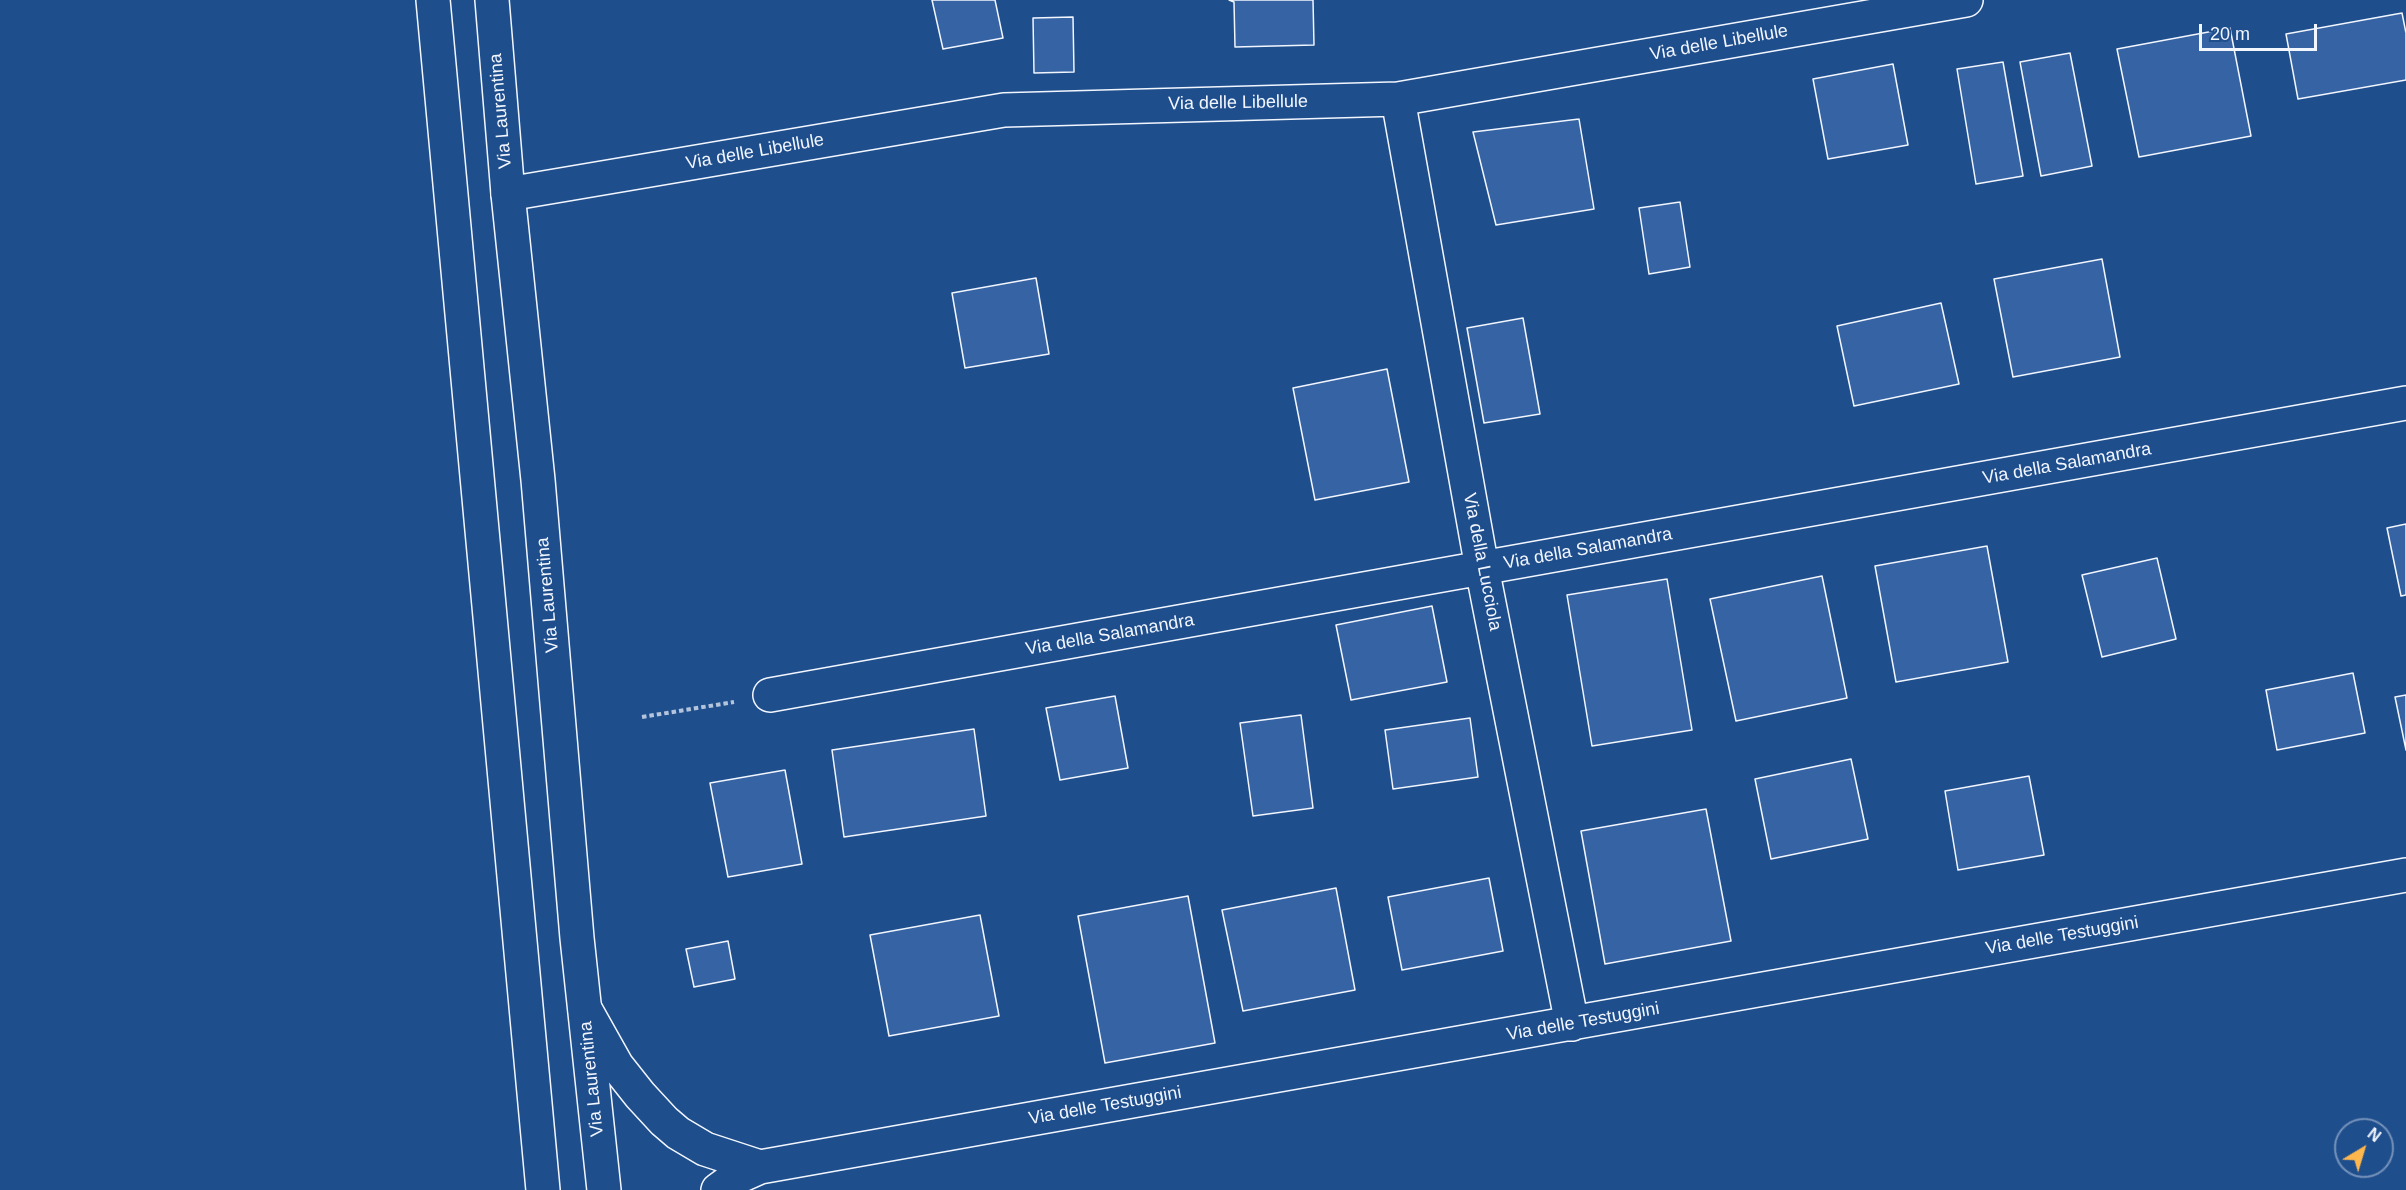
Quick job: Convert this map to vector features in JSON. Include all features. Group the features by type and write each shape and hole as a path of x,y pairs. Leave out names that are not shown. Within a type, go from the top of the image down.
{"street":[{"path":"433,0 543,1190"},
{"name":"Via Laurentina","path":"492,0 508,194 538,480 585,1009 604,1190"},
{"name":"Via delle Libellule","path":"508,194 1004,110 1398,99 1966,0"},
{"name":"Via della Lucciola","path":"1398,99 1482,568 1572,1024"},
{"name":"Via della Salamandra","path":"770,695 2406,403"},
{"name":"Via delle Testuggini","path":"760,1167 2406,875"},
{"path":"585,1009 617,1066 664,1121 678,1133 705,1149 760,1167"},
{"path":"718,1190 733,1179 760,1167"}],"path":[{"path":"642,717 770,695"}],"building":[{"path":"932,0 995,0 1003,38 943,49"},
{"path":"1229,0 1313,0 1314,45 1235,47 1234,2"},
{"path":"2402,13 2406,33 2406,80 2298,99 2286,34"},
{"path":"1073,17 1074,72 1034,73 1033,18"},
{"path":"2230,28 2251,136 2139,157 2117,49"},
{"path":"2070,53 2092,166 2041,176 2020,62"},
{"path":"2003,62 2023,176 1976,184 1957,69"},
{"path":"1893,64 1908,145 1828,159 1813,79"},
{"path":"1579,119 1594,209 1496,225 1473,132"},
{"path":"1680,202 1690,267 1649,274 1639,208"},
{"path":"2102,259 2120,357 2013,377 1994,279"},
{"path":"1036,278 1049,354 965,368 952,293"},
{"path":"1941,303 1959,384 1854,406 1837,326"},
{"path":"1523,318 1540,414 1484,423 1467,328"},
{"path":"1387,369 1409,482 1315,500 1293,388"},
{"path":"2406,524 2406,595 2401,596 2387,528"},
{"path":"1987,546 2008,662 1896,682 1875,566"},
{"path":"2157,558 2176,639 2102,657 2082,575"},
{"path":"1822,576 1847,698 1736,721 1710,599"},
{"path":"1667,579 1692,730 1592,746 1567,595"},
{"path":"1432,606 1447,682 1351,700 1336,625"},
{"path":"2353,673 2365,733 2277,750 2266,690"},
{"path":"2406,695 2406,750 2395,697"},
{"path":"1115,696 1128,768 1060,780 1046,708"},
{"path":"1301,715 1313,808 1253,816 1240,723"},
{"path":"1470,718 1478,777 1393,789 1385,730"},
{"path":"974,729 986,816 844,837 832,750"},
{"path":"1851,759 1868,839 1771,859 1755,779"},
{"path":"785,770 802,864 728,877 710,783"},
{"path":"2029,776 2044,855 1958,870 1945,791"},
{"path":"1706,809 1731,941 1605,964 1581,831"},
{"path":"1489,878 1503,951 1402,970 1388,897"},
{"path":"1336,888 1355,990 1243,1011 1222,910"},
{"path":"1188,896 1215,1043 1105,1063 1078,916"},
{"path":"980,915 999,1016 889,1036 870,935"},
{"path":"728,941 735,979 694,987 686,949"}]}
